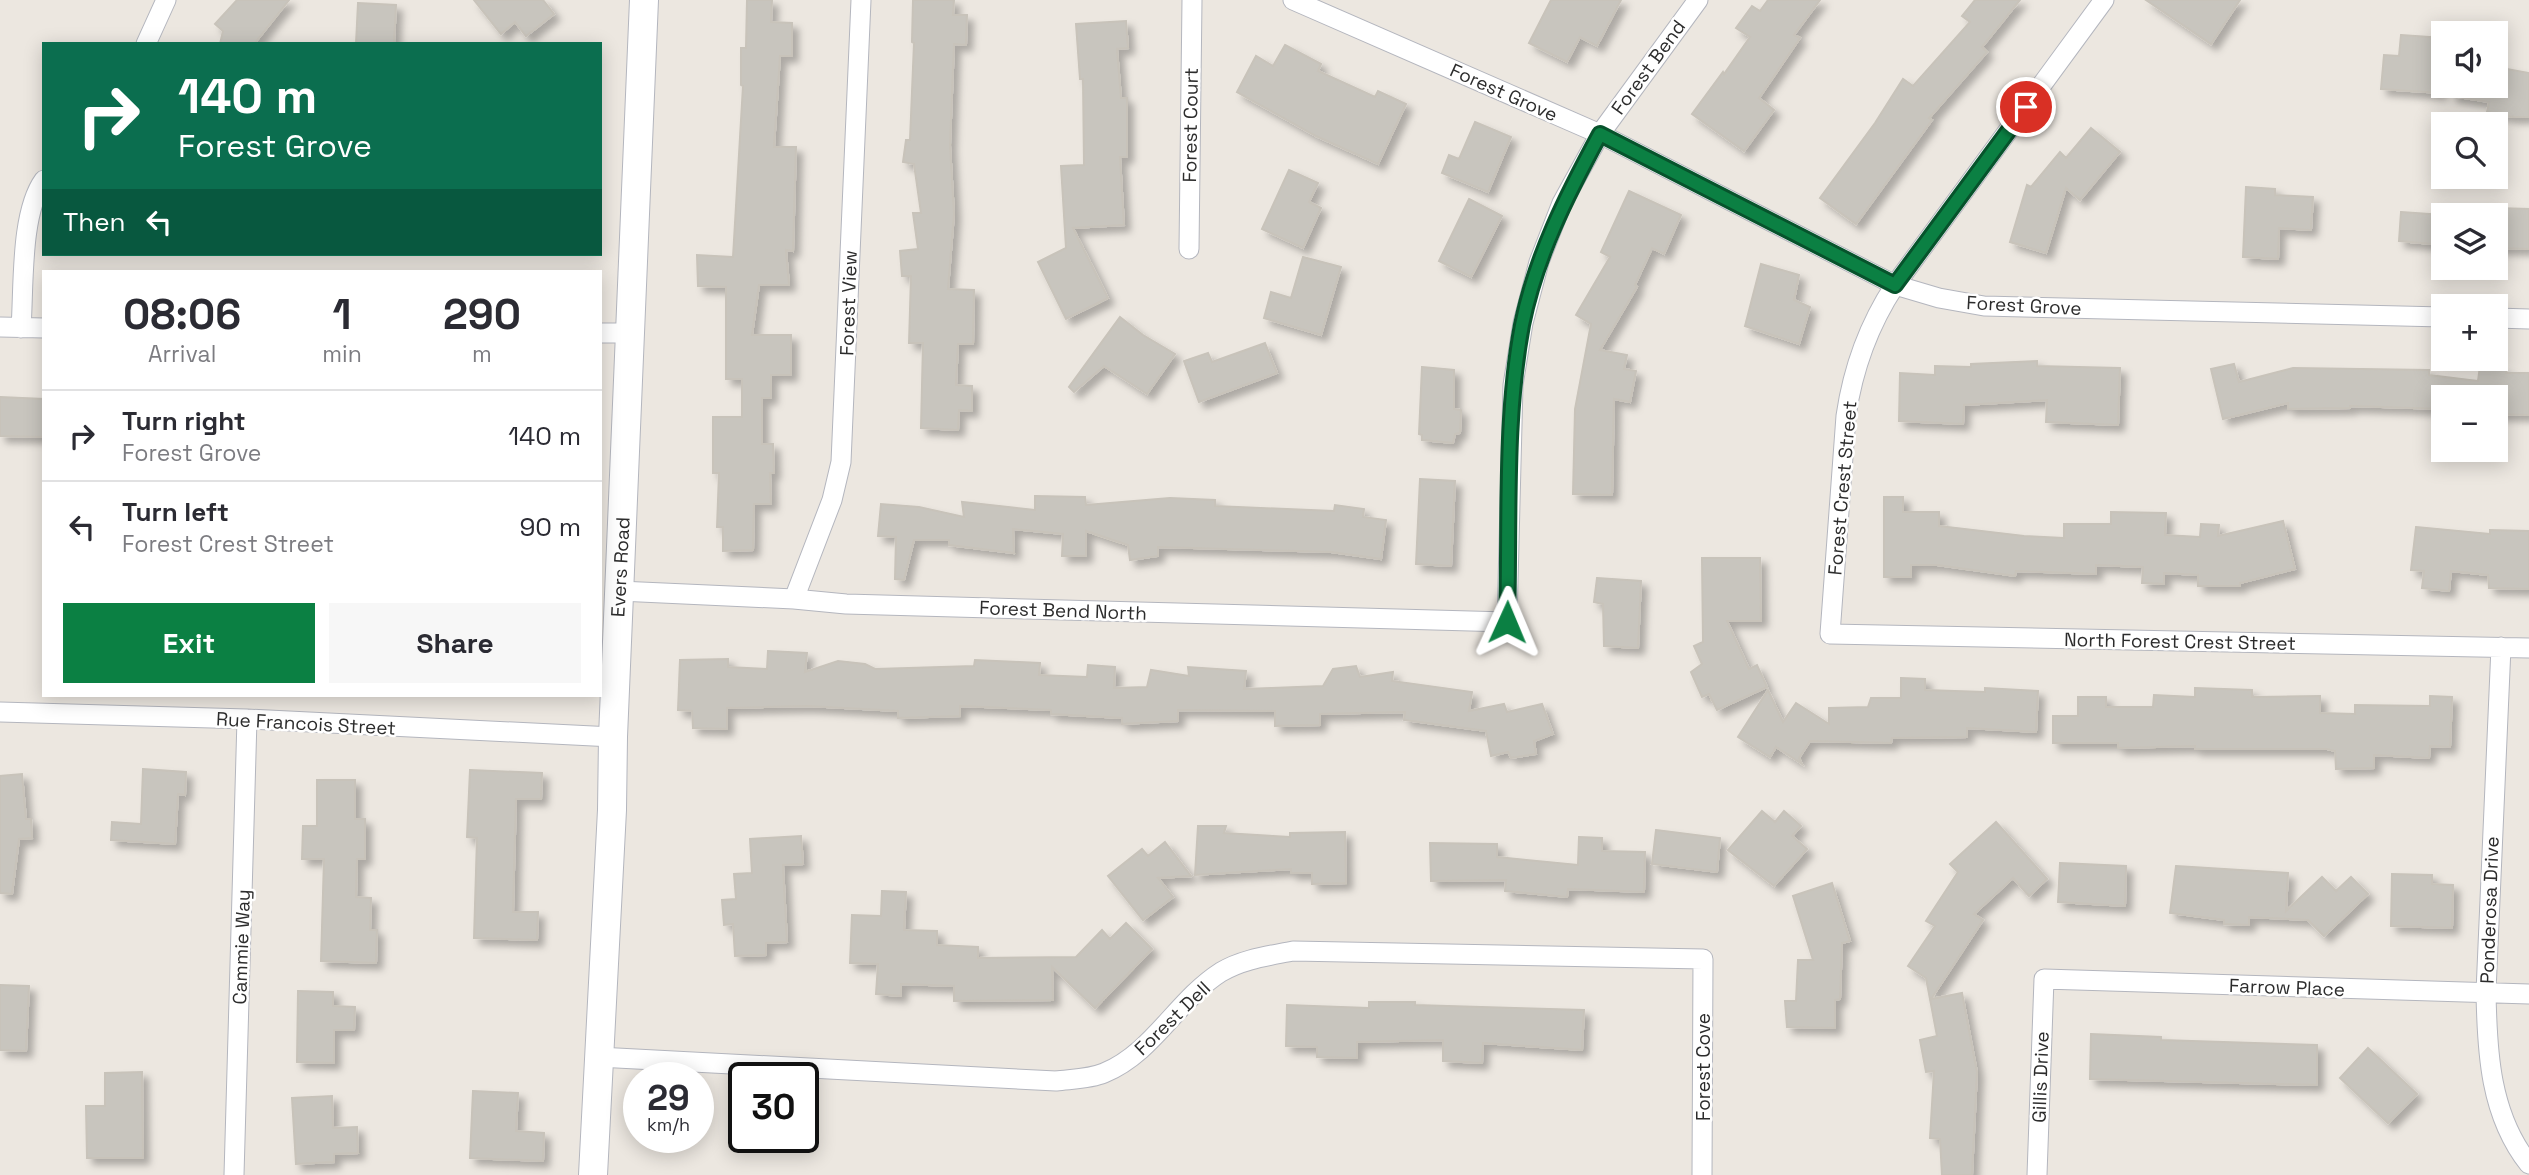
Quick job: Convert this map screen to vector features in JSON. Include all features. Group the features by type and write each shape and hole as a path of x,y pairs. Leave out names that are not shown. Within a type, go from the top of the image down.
{"main road":[{"name":"Evers Road","path":"593,1175 612,810 612,737 644,0"}],"street":[{"path":"147,42 166,0"},
{"name":"Forest View","path":"794,599 832,500 841,462 861,0"},
{"name":"Forest Court","path":"1189,249 1192,0"},
{"name":"Forest Grove","path":"1293,0 1600,134 1895,285 1940,298 1984,306 2431,317"},
{"name":"Forest Bend","path":"1507,622 1513,385 1523,323 1539,262 1562,203 1600,134 1698,0"},
{"name":"Forest Crest Street","path":"1830,634 1846,416 1851,386 1870,328 1895,285 2104,0"},
{"path":"21,328 27,222 35,192 42,183"},
{"path":"2508,318 2529,319"},
{"path":"0,327 42,328"},
{"path":"602,333 631,333"},
{"name":"Forest Bend North","path":"619,591 846,604 1507,622"},
{"name":"North Forest Crest Street","path":"1830,634 2529,648"},
{"name":"Ponderosa Drive","path":"2501,647 2486,992 2489,1066 2507,1129 2529,1164"},
{"name":"Rue Francois Street","path":"0,712 247,719 612,737"},
{"name":"Cammie Way","path":"234,1175 247,719"},
{"name":"Forest Dell","path":"598,1057 1056,1081 1103,1074 1136,1055 1203,986 1223,971 1252,958 1293,951 1703,959"},
{"name":"Forest Cove","path":"1702,1175 1703,959"},
{"name":"Farrow Place","path":"2044,979 2529,994"},
{"name":"Gillis Drive","path":"2037,1175 2044,979"}],"building":[{"path":"237,0 289,0 256,42 220,42 223,31 215,24"},
{"path":"474,0 543,0 554,14 526,36 515,22 501,34"},
{"path":"747,0 772,0 771,22 792,23 792,56 780,56 774,147 796,147 793,251 786,250 789,285 759,285 752,335 791,335 791,375 771,375 771,398 762,398 762,444 773,444 771,504 754,504 753,550 723,551 723,527 717,527 719,473 713,473 713,417 742,417 742,379 726,379 726,287 698,286 697,255 733,257 743,86 741,48 746,48"},
{"path":"913,0 954,0 953,15 967,15 966,45 954,44 950,145 954,214 948,289 974,290 973,344 958,344 956,385 972,386 972,411 959,410 958,430 921,428 923,343 909,343 911,276 902,276 900,251 918,249 913,213 921,213 914,164 903,162 906,140 910,140"},
{"path":"1551,0 1621,0 1597,46 1580,37 1567,62 1529,43"},
{"path":"1768,0 1820,0 1794,35 1800,38 1759,98 1774,110 1744,151 1692,114 1750,37 1736,28 1752,6 1760,11"},
{"path":"1975,0 2020,0 1982,47 1987,52 1929,118 1932,120 1856,224 1820,198 1875,123 1903,79 1913,86 1970,22 1962,16"},
{"path":"2146,0 2240,0 2211,44"},
{"path":"358,3 396,5 394,42 356,42"},
{"path":"1126,21 1128,48 1117,49 1121,98 1127,98 1127,157 1120,157 1124,225 1073,228 1108,298 1066,319 1038,262 1066,248 1061,166 1084,165 1083,79 1080,79 1076,24"},
{"path":"2401,35 2431,37 2431,92 2381,89 2384,55 2399,56"},
{"path":"1285,45 1321,64 1318,71 1375,97 1378,91 1406,104 1378,164 1316,136 1237,92 1256,56 1273,66"},
{"path":"2508,69 2529,73 2529,117 2508,116 2508,112 2487,112 2489,102 2464,98 2508,98"},
{"path":"1475,122 1511,137 1488,192 1442,173 1449,155 1459,159"},
{"path":"2091,128 2120,152 2080,200 2066,188 2046,253 2010,242 2027,185 2031,187 2060,152 2066,158"},
{"path":"1289,170 1318,183 1309,202 1321,208 1303,248 1262,229"},
{"path":"2246,187 2275,189 2275,195 2313,197 2311,230 2279,228 2278,259 2243,257"},
{"path":"1629,191 1681,215 1664,254 1652,248 1635,285 1637,287 1600,350 1627,355 1624,369 1636,371 1630,402 1614,399 1612,495 1573,494 1575,409 1591,324 1576,315 1610,257 1601,252"},
{"path":"1469,199 1502,216 1471,277 1439,261"},
{"path":"2508,208 2529,209 2529,249 2508,248"},
{"path":"2401,212 2431,214 2431,244 2399,241"},
{"path":"1303,257 1341,267 1321,335 1264,318 1271,292 1291,298"},
{"path":"1761,264 1799,275 1794,300 1810,307 1799,344 1745,326"},
{"path":"1120,317 1175,354 1147,394 1104,366 1074,392 1069,387"},
{"path":"1265,343 1277,373 1199,402 1184,361 1208,353 1212,362"},
{"path":"2037,361 2037,366 2120,368 2118,425 2046,422 2047,400 1964,405 1963,424 1899,421 1900,373 1935,375 1935,366 1971,367 1971,364"},
{"path":"2234,364 2239,382 2293,368 2429,370 2429,375 2478,381 2479,371 2529,373 2529,415 2508,414 2508,385 2431,385 2431,409 2350,406 2288,409 2288,403 2223,419 2211,369"},
{"path":"1422,367 1454,370 1454,409 1461,410 1460,433 1455,434 1453,443 1422,440 1422,435 1419,434"},
{"path":"0,397 42,399 42,437 0,436"},
{"path":"1420,479 1455,481 1451,566 1416,564"},
{"path":"1035,496 1085,497 1086,505 1170,498 1215,500 1215,506 1334,511 1335,505 1364,509 1363,517 1386,520 1381,559 1331,552 1158,547 1158,556 1130,560 1128,545 1086,531 1086,556 1062,556 1063,534 1013,529 1014,553 949,545 949,540 914,540 904,580 895,579 896,537 878,536 881,504 919,507 964,517 962,502 1035,510"},
{"path":"1884,497 1903,497 1903,512 1939,512 1939,526 2024,536 2064,538 2064,524 2111,524 2111,512 2166,513 2165,535 2200,537 2201,524 2219,525 2218,536 2283,521 2295,569 2240,583 2240,586 2198,586 2198,575 2164,573 2164,584 2142,583 2143,567 2096,565 2096,574 2016,571 2015,576 1937,565 1911,565 1911,577 1884,577"},
{"path":"2416,527 2490,534 2490,530 2529,531 2529,589 2489,588 2488,575 2451,571 2449,591 2422,588 2424,571 2411,570"},
{"path":"1702,558 1760,558 1761,621 1727,621 1749,669 1757,665 1767,687 1717,710 1709,694 1702,697 1691,672 1702,664 1694,646 1703,642"},
{"path":"1597,578 1641,581 1638,648 1604,646 1603,604 1594,602"},
{"path":"768,651 807,653 805,672 838,661 865,664 875,669 974,666 975,660 1040,663 1039,675 1087,677 1088,665 1115,667 1114,688 1147,687 1151,670 1189,676 1188,667 1246,671 1244,689 1323,686 1333,669 1356,666 1360,677 1393,672 1392,681 1472,692 1469,711 1504,704 1507,712 1542,704 1553,734 1534,741 1536,754 1511,758 1508,752 1491,756 1486,731 1404,720 1405,712 1320,714 1320,725 1275,726 1275,711 1178,710 1178,721 1122,724 1122,718 1051,714 1051,710 960,706 960,716 898,718 898,711 807,706 727,708 727,729 693,728 692,711 678,710 680,660 728,659 728,667 767,669"},
{"path":"1901,678 1925,679 1925,690 1985,692 1985,688 2038,691 2036,732 1967,728 1967,737 1892,738 1891,743 1810,741 1799,758 1802,764 1776,747 1770,757 1738,737 1768,690 1783,722 1796,703 1829,724 1829,708 1868,707 1871,698 1901,698"},
{"path":"2195,688 2252,690 2252,697 2320,696 2320,713 2355,714 2355,705 2430,706 2430,696 2452,697 2450,747 2430,746 2429,758 2374,755 2374,768 2336,769 2335,751 2327,749 2195,749 2195,746 2118,748 2118,743 2053,743 2053,716 2078,716 2078,697 2106,697 2106,707 2153,707 2154,695 2195,697"},
{"path":"143,769 186,772 185,795 178,794 175,844 111,840 112,822 141,824"},
{"path":"470,770 542,773 541,799 516,799 513,912 538,912 537,940 474,938 477,838 467,837"},
{"path":"22,774 26,819 31,819 32,838 19,839 12,894 0,893 0,776"},
{"path":"317,780 355,780 355,819 365,819 365,859 357,859 356,897 371,898 370,930 377,930 376,963 321,961 324,859 302,859 303,826 317,826"},
{"path":"1762,811 1775,822 1784,811 1801,826 1792,836 1807,849 1774,886 1728,850"},
{"path":"1996,822 2047,879 2029,896 2013,878 1974,914 1983,920 1931,999 1962,993 1977,1072 1972,1175 1942,1175 1940,1139 1930,1138 1934,1071 1926,1072 1920,1040 1937,1036 1926,978 1908,966 1935,926 1926,921 1958,872 1950,864"},
{"path":"1198,826 1226,826 1224,833 1290,837 1290,833 1345,832 1346,883 1312,884 1312,873 1291,873 1291,869 1195,875"},
{"path":"1656,830 1720,838 1717,872 1652,864"},
{"path":"801,836 803,864 783,865 787,942 766,943 766,955 735,956 733,924 724,925 722,900 736,899 734,874 752,873 750,839"},
{"path":"1579,837 1602,838 1602,851 1645,852 1644,892 1568,889 1567,897 1505,891 1506,880 1431,881 1430,843 1497,844 1497,857 1578,865"},
{"path":"1165,842 1191,876 1158,878 1173,897 1143,920 1108,876 1142,849 1148,856"},
{"path":"2060,863 2126,866 2125,906 2058,902"},
{"path":"2176,866 2288,873 2286,911 2322,877 2336,891 2351,877 2368,894 2324,936 2308,920 2249,917 2249,925 2224,924 2224,920 2170,913"},
{"path":"2392,874 2432,875 2432,884 2453,885 2452,928 2391,926"},
{"path":"1832,883 1850,941 1842,943 1840,999 1835,1000 1835,1028 1787,1027 1785,1001 1796,1001 1798,960 1813,960 1793,896"},
{"path":"882,891 906,892 904,930 937,931 937,945 978,947 978,958 1076,957 1102,930 1110,939 1126,923 1152,949 1095,1008 1052,967 1053,1000 954,1001 954,986 901,984 901,996 876,994 878,964 850,963 852,915 881,916"},
{"path":"0,985 29,986 26,1051 0,1050"},
{"path":"298,991 333,992 333,1006 355,1007 354,1030 334,1030 334,1063 297,1062"},
{"path":"1369,1002 1584,1010 1582,1050 1483,1043 1482,1063 1443,1061 1443,1040 1357,1042 1357,1058 1317,1057 1317,1047 1286,1046 1287,1005 1369,1008"},
{"path":"2091,1034 2161,1037 2161,1040 2317,1045 2317,1085 2090,1079"},
{"path":"2368,1048 2417,1094 2388,1123 2340,1078"},
{"path":"142,1072 143,1158 87,1158 86,1106 105,1106 105,1073"},
{"path":"473,1091 518,1093 516,1131 544,1133 543,1161 470,1158"},
{"path":"332,1096 333,1128 357,1127 358,1153 334,1154 334,1162 296,1164 292,1098"}],"route":[{"path":"1507,622 1513,385 1523,323 1539,262 1562,203 1600,134 1895,285 2026,107"}]}
